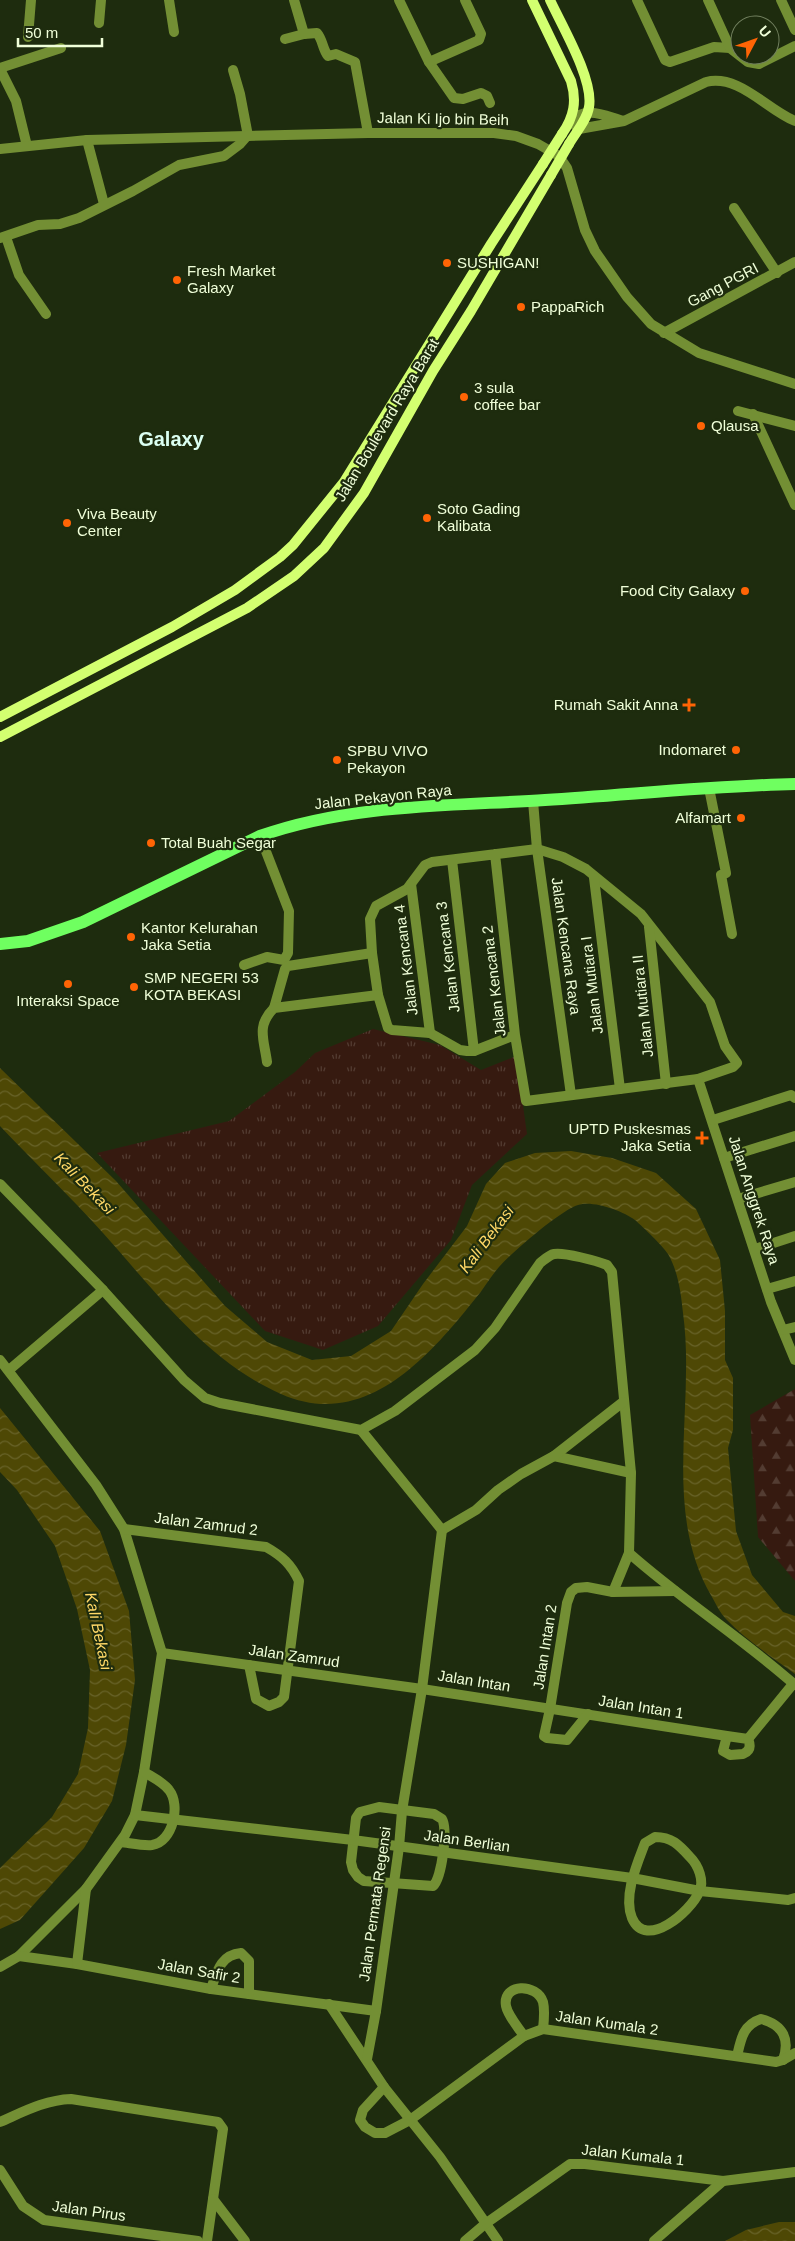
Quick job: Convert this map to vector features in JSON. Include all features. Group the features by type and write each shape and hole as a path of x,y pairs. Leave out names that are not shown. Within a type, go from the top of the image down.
{"main road":[{"name":"Jalan Boulevard Raya Barat","path":"0,717 172,627 235,590 280,557 293,545 344,482 515,206 570,121 575,105 571,81 532,0"},
{"name":"Jalan Boulevard Raya Barat","path":"0,737 247,608 294,576 324,548 364,493 433,371 530,213 588,111 590,98 587,81 550,0"},
{"path":"515,206 530,213"},
{"path":"418,362 433,371"},
{"name":"Jalan Pekayon Raya","path":"0,944 28,941 83,922 260,836 299,823 402,809 795,784"}],"street":[{"path":"28,37 31,0"},
{"path":"100,23 101,0"},
{"path":"169,0 174,32"},
{"path":"294,0 304,34"},
{"path":"399,0 429,62 454,98 462,100 481,93 487,96 490,103"},
{"path":"429,62 479,40 481,34 465,0"},
{"path":"637,0 665,60 670,62 714,47 730,48 708,0"},
{"path":"781,0 795,30"},
{"path":"285,39 317,33 328,56 336,54 355,62 368,133"},
{"path":"780,53 795,46"},
{"path":"27,146 16,101 0,68 61,48"},
{"path":"46,314 19,275 3,237 38,225 60,224 74,220 104,204 133,192 179,165 224,156 248,136 240,94 233,70"},
{"path":"624,121 588,111 570,121 579,129 624,121 713,80 723,80 736,86 795,121"},
{"name":"Jalan Ki Ijo bin Beih","path":"0,149 87,140 368,133 494,132 516,136 538,144 559,156 567,168 585,230 595,251 627,297 652,324 700,354 795,384"},
{"path":"87,140 104,204"},
{"path":"734,208 777,273"},
{"name":"Gang PGRI","path":"664,333 795,262"},
{"path":"738,411 795,426"},
{"path":"753,414 795,505"},
{"path":"709,788 726,873 721,875 732,934"},
{"name":"Jalan Kencana Raya","path":"533,801 537,849 571,1095"},
{"path":"244,964 267,957 284,960 288,953 289,911 260,836"},
{"path":"516,1035 474,1051 460,1050 430,1033 392,1030 386,1023 378,995 372,953 370,919 376,906 407,889 425,865 537,849 563,857 586,870 641,914 697,983 710,1002 725,1046 737,1060 734,1067 698,1079 571,1095"},
{"name":"Jalan Kencana 2","path":"495,854 523,1095 526,1101 571,1095"},
{"name":"Jalan Kencana 3","path":"452,860 474,1051"},
{"name":"Jalan Mutiara I","path":"594,878 620,1089"},
{"name":"Jalan Kencana 4","path":"411,884 430,1033"},
{"name":"Jalan Mutiara II","path":"649,926 666,1084"},
{"path":"267,1062 262,1025 265,1016 274,1008 285,969 288,966 372,953"},
{"path":"274,1008 378,995"},
{"name":"Jalan Anggrek Raya","path":"698,1079 767,1289 795,1360"},
{"path":"713,1120 794,1095"},
{"path":"724,1158 795,1136"},
{"path":"738,1199 795,1182"},
{"path":"0,1184 103,1290 184,1380 205,1398 220,1403 361,1430 395,1411 475,1350 495,1328 540,1263 554,1254 604,1264 611,1269 631,1473 629,1553 613,1592 676,1591"},
{"path":"755,1249 795,1236"},
{"path":"767,1289 795,1281"},
{"path":"9,1370 103,1290"},
{"path":"784,1330 795,1327"},
{"path":"0,1360 96,1485 124,1528 162,1653 144,1772 135,1815 121,1842 86,1889 19,1956 0,1968"},
{"path":"361,1430 442,1530 476,1510 498,1490 521,1474 554,1456 623,1402"},
{"path":"554,1456 631,1473"},
{"name":"Jalan Zamrud 2","path":"124,1528 266,1547 282,1556 293,1567 299,1581 284,1697 279,1702 265,1705 256,1699 249,1664"},
{"name":"Jalan Permata Regensi","path":"367,2059 376,2011 392,1883 399,1847 402,1811 422,1689 442,1530"},
{"path":"629,1553 676,1591 732,1632 794,1685 748,1739 750,1747 746,1753 730,1755 723,1751 727,1736"},
{"name":"Jalan Intan 2","path":"588,1714 569,1739 546,1738 543,1734 550,1709 570,1592 576,1588 587,1587 613,1592"},
{"name":"Jalan Zamrud","path":"162,1653 422,1689"},
{"name":"Jalan Intan","path":"422,1689 550,1709"},
{"name":"Jalan Intan 1","path":"550,1709 748,1739"},
{"path":"121,1842 152,1845 163,1841 174,1819 173,1799 170,1790 144,1772"},
{"path":"378,1807 439,1815 445,1829 437,1881 433,1886 364,1881 355,1874 351,1862 353,1840 356,1818 360,1812 378,1807"},
{"name":"Jalan Berlian","path":"135,1815 353,1840 632,1878 700,1891 788,1900 795,1898"},
{"path":"655,1837 665,1837 677,1843 693,1860 700,1874 700,1891 690,1906 667,1926 648,1931 638,1926 632,1918 630,1904 632,1878 645,1843 655,1837"},
{"path":"77,1964 86,1889"},
{"path":"211,1989 222,1961 227,1956 241,1953 249,1961 249,1994"},
{"name":"Jalan Safir 2","path":"19,1956 77,1964 211,1989 376,2011"},
{"path":"524,2036 506,2006 507,1998 513,1990 523,1987 536,1992 542,2000 544,2009 543,2029"},
{"path":"329,2004 384,2087 440,2157 498,2241"},
{"path":"737,2056 741,2037 748,2026 761,2020 772,2024 786,2038 788,2046 783,2060"},
{"name":"Jalan Kumala 2","path":"384,2087 363,2110 360,2120 365,2127 374,2133 385,2133 410,2120 524,2036 543,2029 776,2062 783,2060"},
{"path":"783,2060 795,2053"},
{"path":"0,2122 34,2107 57,2100 71,2099 216,2121 223,2129 207,2241"},
{"name":"Jalan Kumala 1","path":"485,2224 570,2164 585,2164 723,2181 795,2172"},
{"name":"Jalan Pirus","path":"0,2170 23,2206 44,2220 198,2241"},
{"path":"654,2241 723,2181"},
{"path":"213,2199 245,2241"},
{"path":"465,2241 485,2224"}],"green space":[{"path":"373,1029 440,1045 481,1070 516,1056 527,1134 472,1185 451,1240 378,1326 323,1350 265,1331 97,1153 229,1121 295,1072 315,1053"},
{"path":"795,1389 795,1581 758,1537 750,1415"}],"water":[{"name":"Kali Bekasi","path":"0,1068 116,1181 225,1306 267,1342 312,1360 351,1356 391,1331 423,1284 467,1226 486,1184 505,1163 535,1153 571,1151 612,1158 656,1173 696,1209 720,1260 725,1311 725,1360 733,1378 733,1430 728,1448 736,1531 752,1575 783,1612 795,1616 795,1674 751,1641 724,1617 712,1597 697,1564 688,1529 684,1494 686,1348 680,1290 677,1275 668,1254 635,1220 616,1210 599,1205 584,1204 570,1209 537,1233 505,1261 457,1322 415,1365 392,1382 366,1396 340,1403 311,1403 281,1394 254,1380 206,1344 163,1301 78,1206 0,1126"},
{"name":"Kali Bekasi","path":"0,1408 100,1531 129,1611 135,1680 126,1745 112,1801 84,1848 20,1920 0,1929 0,1868 52,1817 78,1774 88,1728 90,1670 77,1609 55,1546 17,1490 0,1472"},
{"path":"779,2222 795,2222 795,2241 725,2241 746,2230"}],"place":[{"name":"SUSHIGAN!","path":"447,263"},
{"name":"Fresh Market Galaxy","path":"177,280"},
{"name":"PappaRich","path":"521,307"},
{"name":"3 sula coffee bar","path":"464,397"},
{"name":"Qlausa","path":"701,426"},
{"name":"Soto Gading Kalibata","path":"427,518"},
{"name":"Viva Beauty Center","path":"67,523"},
{"name":"Food City Galaxy","path":"745,591"},
{"name":"Rumah Sakit Anna","path":"689,705"},
{"name":"Indomaret","path":"736,750"},
{"name":"SPBU VIVO Pekayon","path":"337,760"},
{"name":"Alfamart","path":"741,818"},
{"name":"Total Buah Segar","path":"151,843"},
{"name":"Kantor Kelurahan Jaka Setia","path":"131,937"},
{"name":"Interaksi Space","path":"68,984"},
{"name":"SMP NEGERI 53 KOTA BEKASI","path":"134,987"},
{"name":"UPTD Puskesmas Jaka Setia","path":"702,1138"}],"district":[{"name":"Galaxy","path":"171,439"}]}
